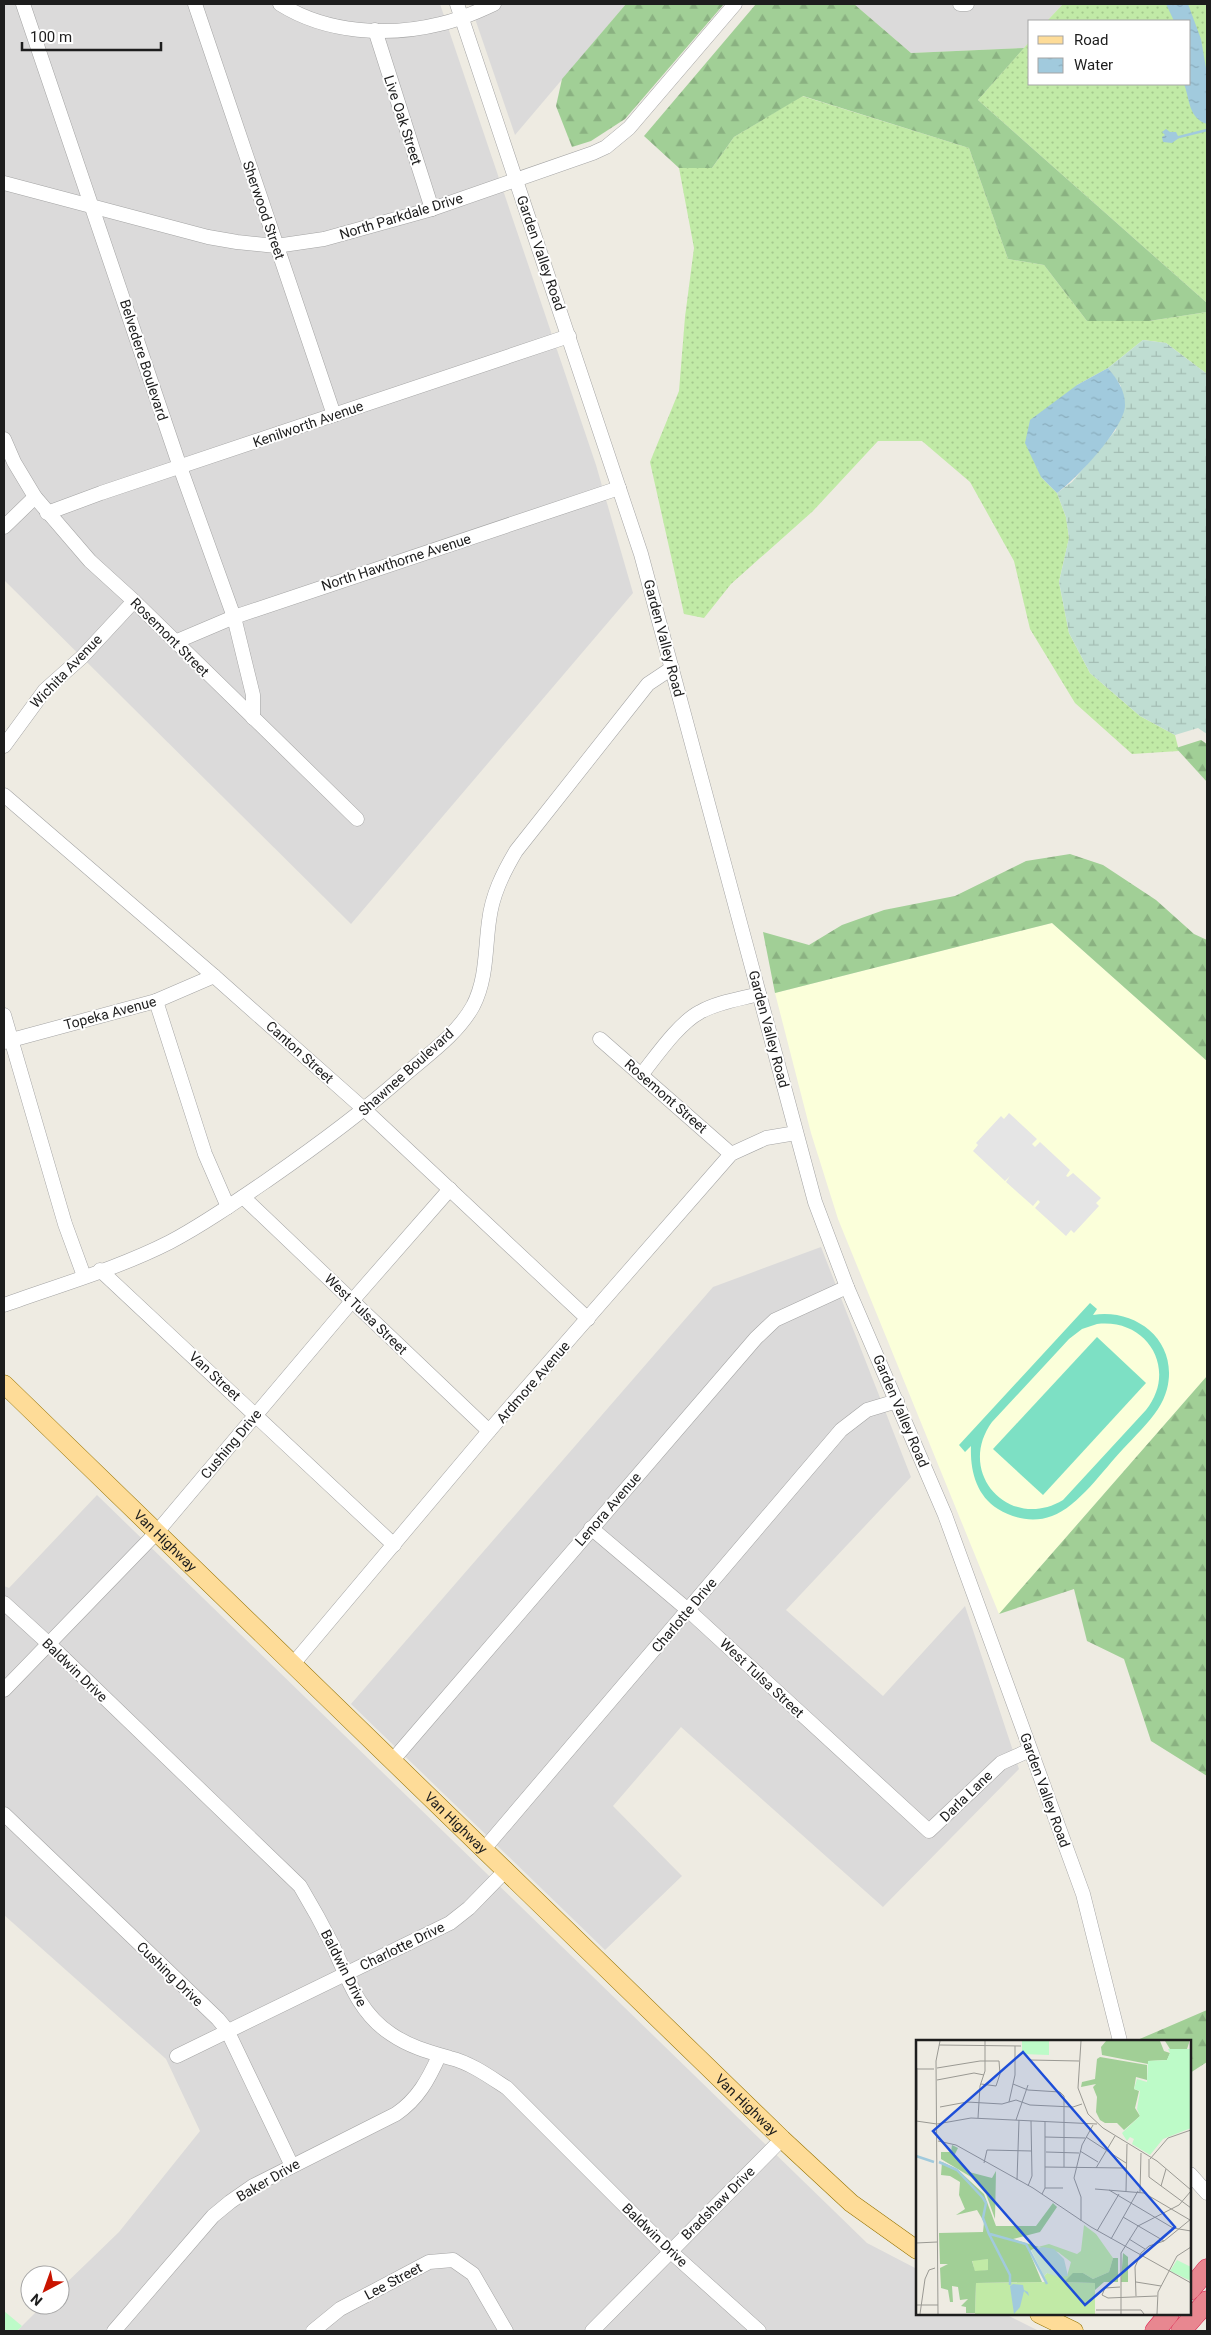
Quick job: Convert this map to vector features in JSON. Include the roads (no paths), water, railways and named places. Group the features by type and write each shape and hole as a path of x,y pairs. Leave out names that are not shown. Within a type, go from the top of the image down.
{"highway":[{"path":"1191,2289 1207,2269"},
{"path":"1182,2331 1207,2301"},
{"path":"1154,2331 1168,2315"}],"main road":[{"name":"Van Highway","path":"4,1384 782,2139 852,2203 916,2249"},
{"path":"1041,2315 1074,2331"}],"street":[{"name":"Belvedere Boulevard","path":"23,4 180,467 234,617 253,696 253,718"},
{"name":"Sherwood Street","path":"195,4 334,415"},
{"path":"280,4 298,15 321,24 375,30 438,25 462,18 494,4"},
{"name":"Garden Valley Road","path":"456,4 641,554 815,1202 847,1287 945,1515 1083,1894 1120,2040"},
{"name":"North Parkdale Drive","path":"4,183 208,237 276,246 324,239 432,209 515,179 587,156 617,140 735,4"},
{"path":"960,4 967,4"},
{"name":"Live Oak Street","path":"375,30 432,209"},
{"name":"Kenilworth Avenue","path":"47,513 101,493 569,336"},
{"name":"Rosemont Street","path":"4,439 14,462 35,497 90,561 134,600 357,819"},
{"name":"North Hawthorne Avenue","path":"175,642 234,617 620,488"},
{"path":"4,527 35,497"},
{"name":"Wichita Avenue","path":"4,746 45,690 82,657 134,600"},
{"name":"Shawnee Boulevard","path":"4,1305 133,1259 171,1241 228,1207 365,1110 460,1025 473,1005 480,988 485,967 489,920 494,897 503,873 543,814 648,684 672,668"},
{"name":"Canton Street","path":"4,795 214,976 365,1110 588,1319"},
{"name":"Topeka Avenue","path":"7,1041 156,1001 214,976"},
{"path":"642,1074 688,1020 699,1012 715,1005 760,994"},
{"path":"156,1001 205,1154 228,1207"},
{"path":"4,1015 7,1041 65,1224 84,1276"},
{"name":"Rosemont Street","path":"600,1039 731,1154"},
{"name":"Ardmore Avenue","path":"293,1664 489,1431 731,1154 766,1138 796,1133"},
{"name":"Cushing Drive","path":"4,1690 156,1532 352,1301 450,1189"},
{"name":"West Tulsa Street","path":"242,1197 489,1431"},
{"name":"Van Street","path":"100,1270 394,1545"},
{"name":"Lenora Avenue","path":"392,1761 756,1338 775,1320 847,1287"},
{"name":"Charlotte Drive","path":"484,1849 841,1430 867,1410 897,1400"},
{"name":"West Tulsa Street","path":"591,1528 688,1610 929,1832"},
{"name":"Baldwin Drive","path":"4,1604 49,1644 300,1886 324,1928 357,1999 373,2020 411,2046 439,2056 451,2058 480,2070 508,2088 670,2251 759,2331"},
{"name":"Darla Lane","path":"929,1832 1001,1762 1030,1750"},
{"name":"Cushing Drive","path":"4,1814 218,2019 227,2030 292,2166"},
{"name":"Charlotte Drive","path":"178,2056 227,2030 450,1923 469,1908 506,1870"},
{"name":"Baker Drive","path":"114,2331 214,2216 253,2186 396,2114 408,2106 426,2084 439,2056"},
{"name":"Bradshaw Drive","path":"592,2331 782,2139"},
{"path":"1191,2175 1207,2193"},
{"name":"Lee Street","path":"313,2331 340,2309 429,2262 453,2260 473,2274 506,2331"}],"water":[{"path":"1166,4 1188,4 1201,39 1207,74 1207,124 1193,113 1184,85 1191,85 1191,20 1174,20"},
{"path":"1166,129 1170,132 1176,132 1179,138 1172,143 1163,142 1162,137 1165,135 1162,132"},
{"path":"1108,368 1124,394 1125,405 1123,415 1117,427 1098,453 1057,493 1041,477 1025,443 1030,420 1077,385"}],"waterway":[{"path":"1179,137 1207,130"}]}
